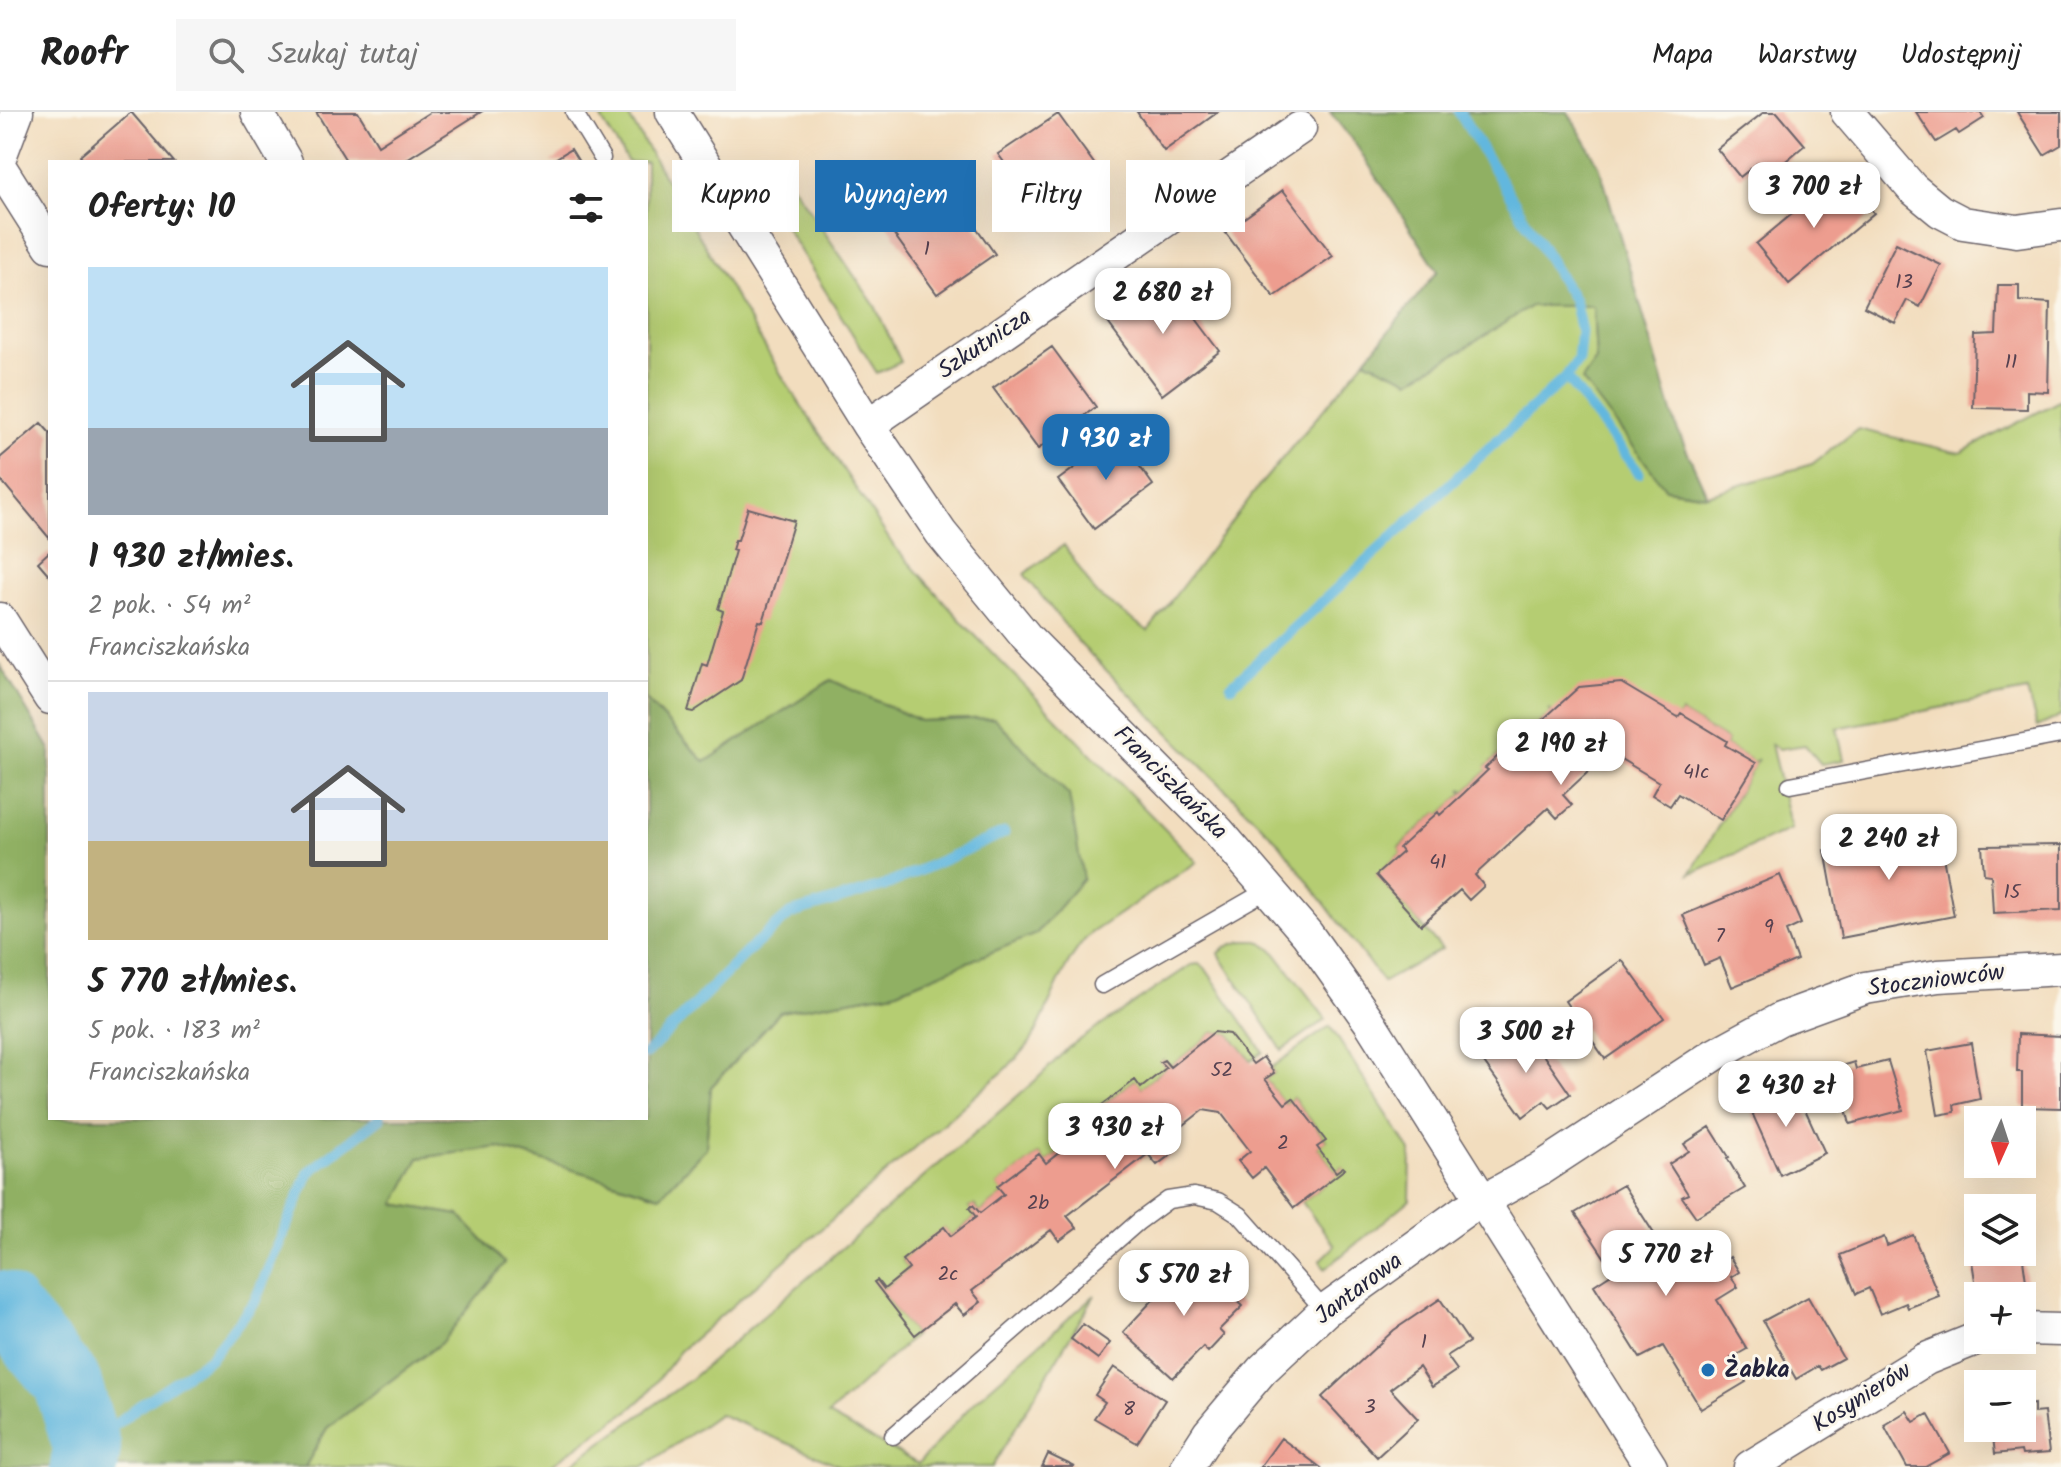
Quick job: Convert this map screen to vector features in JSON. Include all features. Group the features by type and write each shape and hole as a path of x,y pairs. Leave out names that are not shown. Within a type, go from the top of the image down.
{"street":[{"path":"0,157 17,112"},
{"path":"257,112 285,160"},
{"name":"Franciszkańska","path":"672,112 868,425 941,533 1027,638 1209,822 1307,934 1369,1021 1651,1467"},
{"path":"1847,112 1912,188 1940,211 1963,223 2017,231 2061,225"},
{"name":"Szkutnicza","path":"868,425 1300,128"},
{"path":"0,167 48,243"},
{"path":"0,619 48,695"},
{"name":"Stoczniowców","path":"1483,1200 1540,1169 1714,1055 1780,1019 1865,988 1938,976 2061,969"},
{"name":"Jantarowa","path":"1187,1467 1209,1433 1262,1370 1325,1311 1483,1200"},
{"path":"2036,1329 2061,1330"},
{"name":"Kosynierów","path":"1750,1467 1926,1359 1964,1344"}],"lane":[{"path":"574,112 602,158"},
{"path":"1790,785 2061,735"},
{"path":"1102,985 1269,889"},
{"path":"893,1436 1138,1222 1168,1200 1194,1196 1218,1201 1240,1215 1325,1311"}],"green space":[{"path":"597,112 626,112 672,190 672,232 697,232 785,381 893,545 965,625 1197,862 1091,933 1064,971 1031,1041 1006,1069 680,1351 632,1408 548,1467 305,1467 327,1428 441,1343 459,1215 394,1204 419,1158 498,1147 660,1196 706,1148 711,1087 780,1012 895,992 1036,934 1083,879 994,718 920,721 831,680 705,762 648,702 648,160 627,160"},
{"path":"1330,112 1568,112 1599,165 1677,429 1707,495 1666,489 1582,380 1596,360 1593,306 1531,306 1410,380 1365,360 1438,271 1356,145"},
{"path":"799,195 815,218 815,232 824,232 875,306 901,362 877,373 788,232 799,232"},
{"path":"1531,306 1593,306 1596,360 1666,489 1707,495 1812,464 1858,429 1960,453 2061,400 2061,716 2037,727 2027,691 1837,728 1844,760 1821,764 1805,745 1779,749 1771,744 1791,829 1690,874 1758,759 1754,762 1725,745 1727,741 1681,713 1678,717 1552,712 1549,709 1551,713 1528,733 1525,731 1486,767 1488,770 1465,792 1461,790 1464,793 1399,847 1402,852 1377,875 1442,949 1383,982 1280,844 1080,644 1024,574 1064,545 1096,594 1148,631 1260,485 1365,360 1410,380"},
{"path":"0,665 48,746 48,1120 648,1120 648,702 705,762 831,680 920,721 994,718 1069,795 1083,879 1036,934 895,992 780,1012 711,1087 706,1148 660,1196 498,1147 419,1158 395,1204 459,1215 505,1263 441,1343 327,1428 305,1467 0,1467"},
{"path":"1258,941 1273,950 1326,1019 1282,1050 1220,956 1219,953 1230,945"},
{"path":"1199,964 1205,968 1263,1052 1251,1060 1229,1034 1214,1032 1170,1067 1163,1060 1161,1062 1166,1068 1141,1088 1134,1080 1093,1112 1099,1120 1073,1141 1068,1134 1065,1135 1070,1144 1046,1163 1039,1154 998,1186 1004,1194 980,1213 974,1205 969,1207 976,1217 951,1236 944,1228 902,1260 909,1269 884,1289 877,1280 874,1282 915,1335 828,1415 918,1464 977,1399 1095,1295 992,1467 843,1467 719,1414 643,1467 567,1467 691,1379 1036,1080 1069,1047 1191,965"},
{"path":"1330,1026 1411,1152 1410,1200 1325,1269 1320,1261 1335,1246 1302,1202 1344,1169 1342,1167 1336,1172 1317,1147 1326,1140 1293,1098 1285,1104 1265,1079 1274,1073 1271,1068"}],"building":[{"path":"131,112 172,160 83,160 80,156"},
{"path":"316,112 358,112 378,145 430,112 481,112 405,160 346,160"},
{"path":"1137,112 1218,112 1164,151"},
{"path":"1764,112 1777,112 1805,145 1768,176 1758,163 1740,177 1717,149"},
{"path":"1916,112 1980,112 1984,118 1959,134 1956,130 1936,142"},
{"path":"2017,112 2061,112 2061,145 2044,155"},
{"path":"1058,114 1091,160 1002,160 998,154"},
{"path":"571,149 578,160 553,160"},
{"path":"1834,179 1848,196 1855,190 1874,213 1789,284 1756,244"},
{"path":"1283,190 1333,256 1274,297 1225,232 1245,232 1245,218"},
{"path":"976,227 995,254 937,294 892,232 976,232"},
{"path":"1896,243 1941,265 1920,307 1907,300 1895,323 1864,307"},
{"path":"1164,276 1220,351 1162,395 1106,320"},
{"path":"1998,285 2019,285 2019,301 2050,303 2048,392 2027,391 2027,409 1973,408 1975,335 1996,334"},
{"path":"1052,347 1096,407 1038,449 993,388"},
{"path":"41,423 48,431 48,537 0,479 0,458"},
{"path":"1118,436 1153,485 1094,529 1058,480"},
{"path":"748,508 794,521 763,622 759,621 741,680 693,712 688,711 702,663 707,665 723,611 718,609 735,551 732,550"},
{"path":"48,553 48,574 38,562"},
{"path":"1621,683 1678,717 1681,713 1756,763 1721,820 1678,794 1670,806 1652,795 1659,782 1619,758 1601,760 1563,795 1572,805 1557,818 1548,808 1475,875 1484,886 1469,900 1460,890 1421,925 1376,875 1402,852 1399,848 1464,793 1488,770 1485,768 1526,730 1528,733 1579,687"},
{"path":"1898,830 1899,836 1938,830 1954,916 1841,938 1825,850 1860,843 1859,836"},
{"path":"2061,845 2061,910 1993,913 1991,875 1984,874 1982,846"},
{"path":"1780,875 1801,924 1786,931 1797,960 1732,987 1720,958 1704,965 1683,915"},
{"path":"1622,960 1664,1018 1605,1059 1565,1001"},
{"path":"1526,1030 1570,1094 1550,1108 1544,1101 1523,1117 1482,1060"},
{"path":"1214,1032 1229,1034 1253,1064 1263,1057 1274,1073 1265,1079 1285,1104 1293,1098 1326,1141 1317,1147 1336,1172 1343,1167 1345,1169 1294,1208 1264,1168 1252,1178 1238,1161 1250,1151 1221,1113 1203,1110 1165,1140 1174,1152 1157,1165 1148,1154 1067,1216 1077,1228 1059,1241 1051,1230 972,1291 981,1302 964,1315 955,1304 915,1335 874,1282 877,1280 884,1289 909,1269 902,1260 944,1227 951,1236 976,1217 969,1208 973,1205 980,1213 1004,1194 997,1186 1039,1154 1046,1163 1070,1144 1065,1136 1068,1133 1073,1141 1099,1120 1093,1112 1135,1080 1141,1088 1166,1068 1160,1062 1164,1060 1170,1067"},
{"path":"2018,1034 2061,1036 2061,1108 2022,1106 2022,1072 2017,1072"},
{"path":"1971,1043 1980,1099 1954,1105 1955,1112 1938,1115 1927,1051"},
{"path":"1888,1061 1903,1110 1850,1124 1835,1068 1854,1062 1856,1069"},
{"path":"1793,1083 1825,1153 1780,1175 1748,1104"},
{"path":"1710,1127 1745,1188 1696,1217 1682,1197 1688,1194 1669,1164 1689,1151 1684,1144"},
{"path":"1623,1185 1660,1243 1669,1237 1677,1250 1684,1245 1702,1275 1730,1257 1739,1272 1731,1277 1738,1287 1717,1300 1747,1349 1731,1358 1746,1382 1701,1409 1663,1346 1640,1358 1594,1285 1614,1272 1575,1213"},
{"path":"1913,1235 1939,1296 1908,1308 1906,1303 1880,1314 1869,1288 1856,1294 1840,1255 1884,1237 1887,1246"},
{"path":"1191,1259 1201,1269 1207,1263 1223,1278 1218,1284 1243,1306 1219,1330 1224,1335 1208,1352 1203,1347 1173,1378 1123,1332"},
{"path":"1973,1266 2024,1266 2026,1281 1975,1282"},
{"path":"1808,1297 1843,1358 1821,1370 1818,1366 1796,1379 1763,1321"},
{"path":"1440,1299 1469,1342 1447,1356 1457,1370 1432,1387 1419,1367 1390,1389 1418,1419 1377,1457 1322,1397 1394,1330"},
{"path":"1083,1324 1110,1343 1098,1359 1071,1339"},
{"path":"1114,1367 1165,1400 1137,1443 1094,1418 1105,1402 1095,1395"},
{"path":"1907,1411 1914,1422 1928,1414 1950,1453 1925,1467 1907,1467 1884,1425"},
{"path":"2044,1412 2049,1453 2022,1455 2021,1451 1995,1454 1994,1442 2036,1442 2036,1413"},
{"path":"1281,1438 1320,1467 1260,1467"},
{"path":"1048,1454 1075,1467 1042,1467"}],"waterway":[{"path":"1231,686 1566,377 1578,360 1581,331 1574,300 1459,112"},
{"path":"1566,377 1639,473"},
{"path":"648,1052 750,949 790,914 884,886 1004,833"},
{"path":"87,1447 139,1406 210,1358 255,1301 309,1172 377,1120"},
{"path":"0,1305 67,1382 87,1447 84,1467"}],"place":[{"name":"Żabka","path":"1708,1370"}]}
